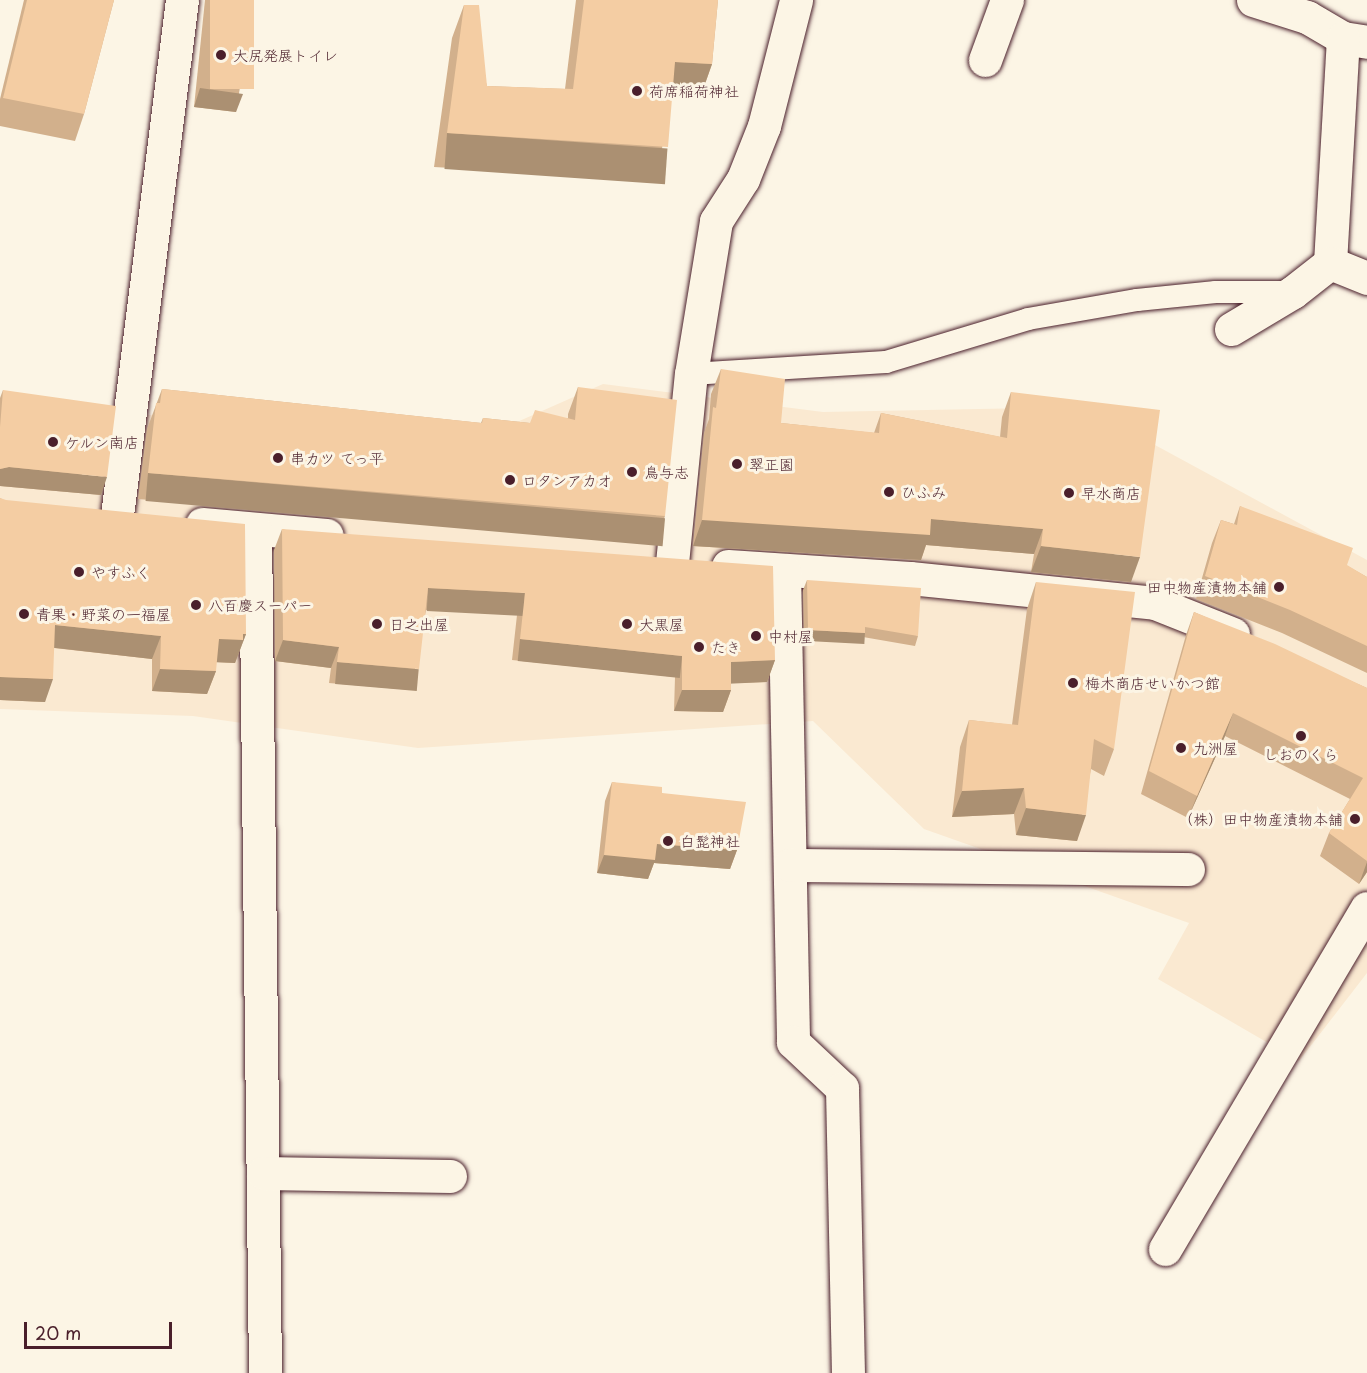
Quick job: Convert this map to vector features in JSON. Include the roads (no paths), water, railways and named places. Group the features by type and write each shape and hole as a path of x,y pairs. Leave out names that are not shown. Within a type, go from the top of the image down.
{"street":[{"path":"117,515 182,0"},
{"path":"672,563 691,374 716,221 743,179 764,126 796,0"},
{"path":"985,60 1007,0"},
{"path":"1231,329 1293,292 1330,263 1355,40 1307,18 1253,0"},
{"path":"1330,263 1367,278"},
{"path":"82,512 357,538"},
{"path":"255,530 265,1373"},
{"path":"638,560 910,578 1155,603 1263,646"},
{"path":"784,570 793,1042 842,1088 848,1373"},
{"path":"790,865 1188,869"},
{"path":"1165,1249 1367,908"},
{"path":"263,1173 450,1176"}],"lane":[{"path":"691,374 886,362 1028,319 1126,302 1215,292 1293,292"}],"place":[{"name":"大尻発展トイレ","path":"221,55"},
{"name":"荷席稲荷神社","path":"637,91"},
{"name":"ケルン南店","path":"53,442"},
{"name":"串カツ てっ平","path":"278,458"},
{"name":"翠正園","path":"737,464"},
{"name":"鳥与志","path":"632,472"},
{"name":"ロタンアカオ","path":"510,480"},
{"name":"ひふみ","path":"889,492"},
{"name":"早水商店","path":"1069,493"},
{"name":"やすふく","path":"79,572"},
{"name":"田中物産漬物本舗","path":"1279,587"},
{"name":"八百慶スーパー","path":"196,605"},
{"name":"青果・野菜の一福屋","path":"24,614"},
{"name":"日之出屋","path":"377,624"},
{"name":"大黒屋","path":"627,624"},
{"name":"中村屋","path":"756,636"},
{"name":"たき","path":"699,647"},
{"name":"梅木商店せいかつ館","path":"1073,683"},
{"name":"しおのくら","path":"1301,736"},
{"name":"九洲屋","path":"1181,748"},
{"name":"（株）田中物産漬物本舗","path":"1355,819"},
{"name":"白髭神社","path":"668,841"}]}
